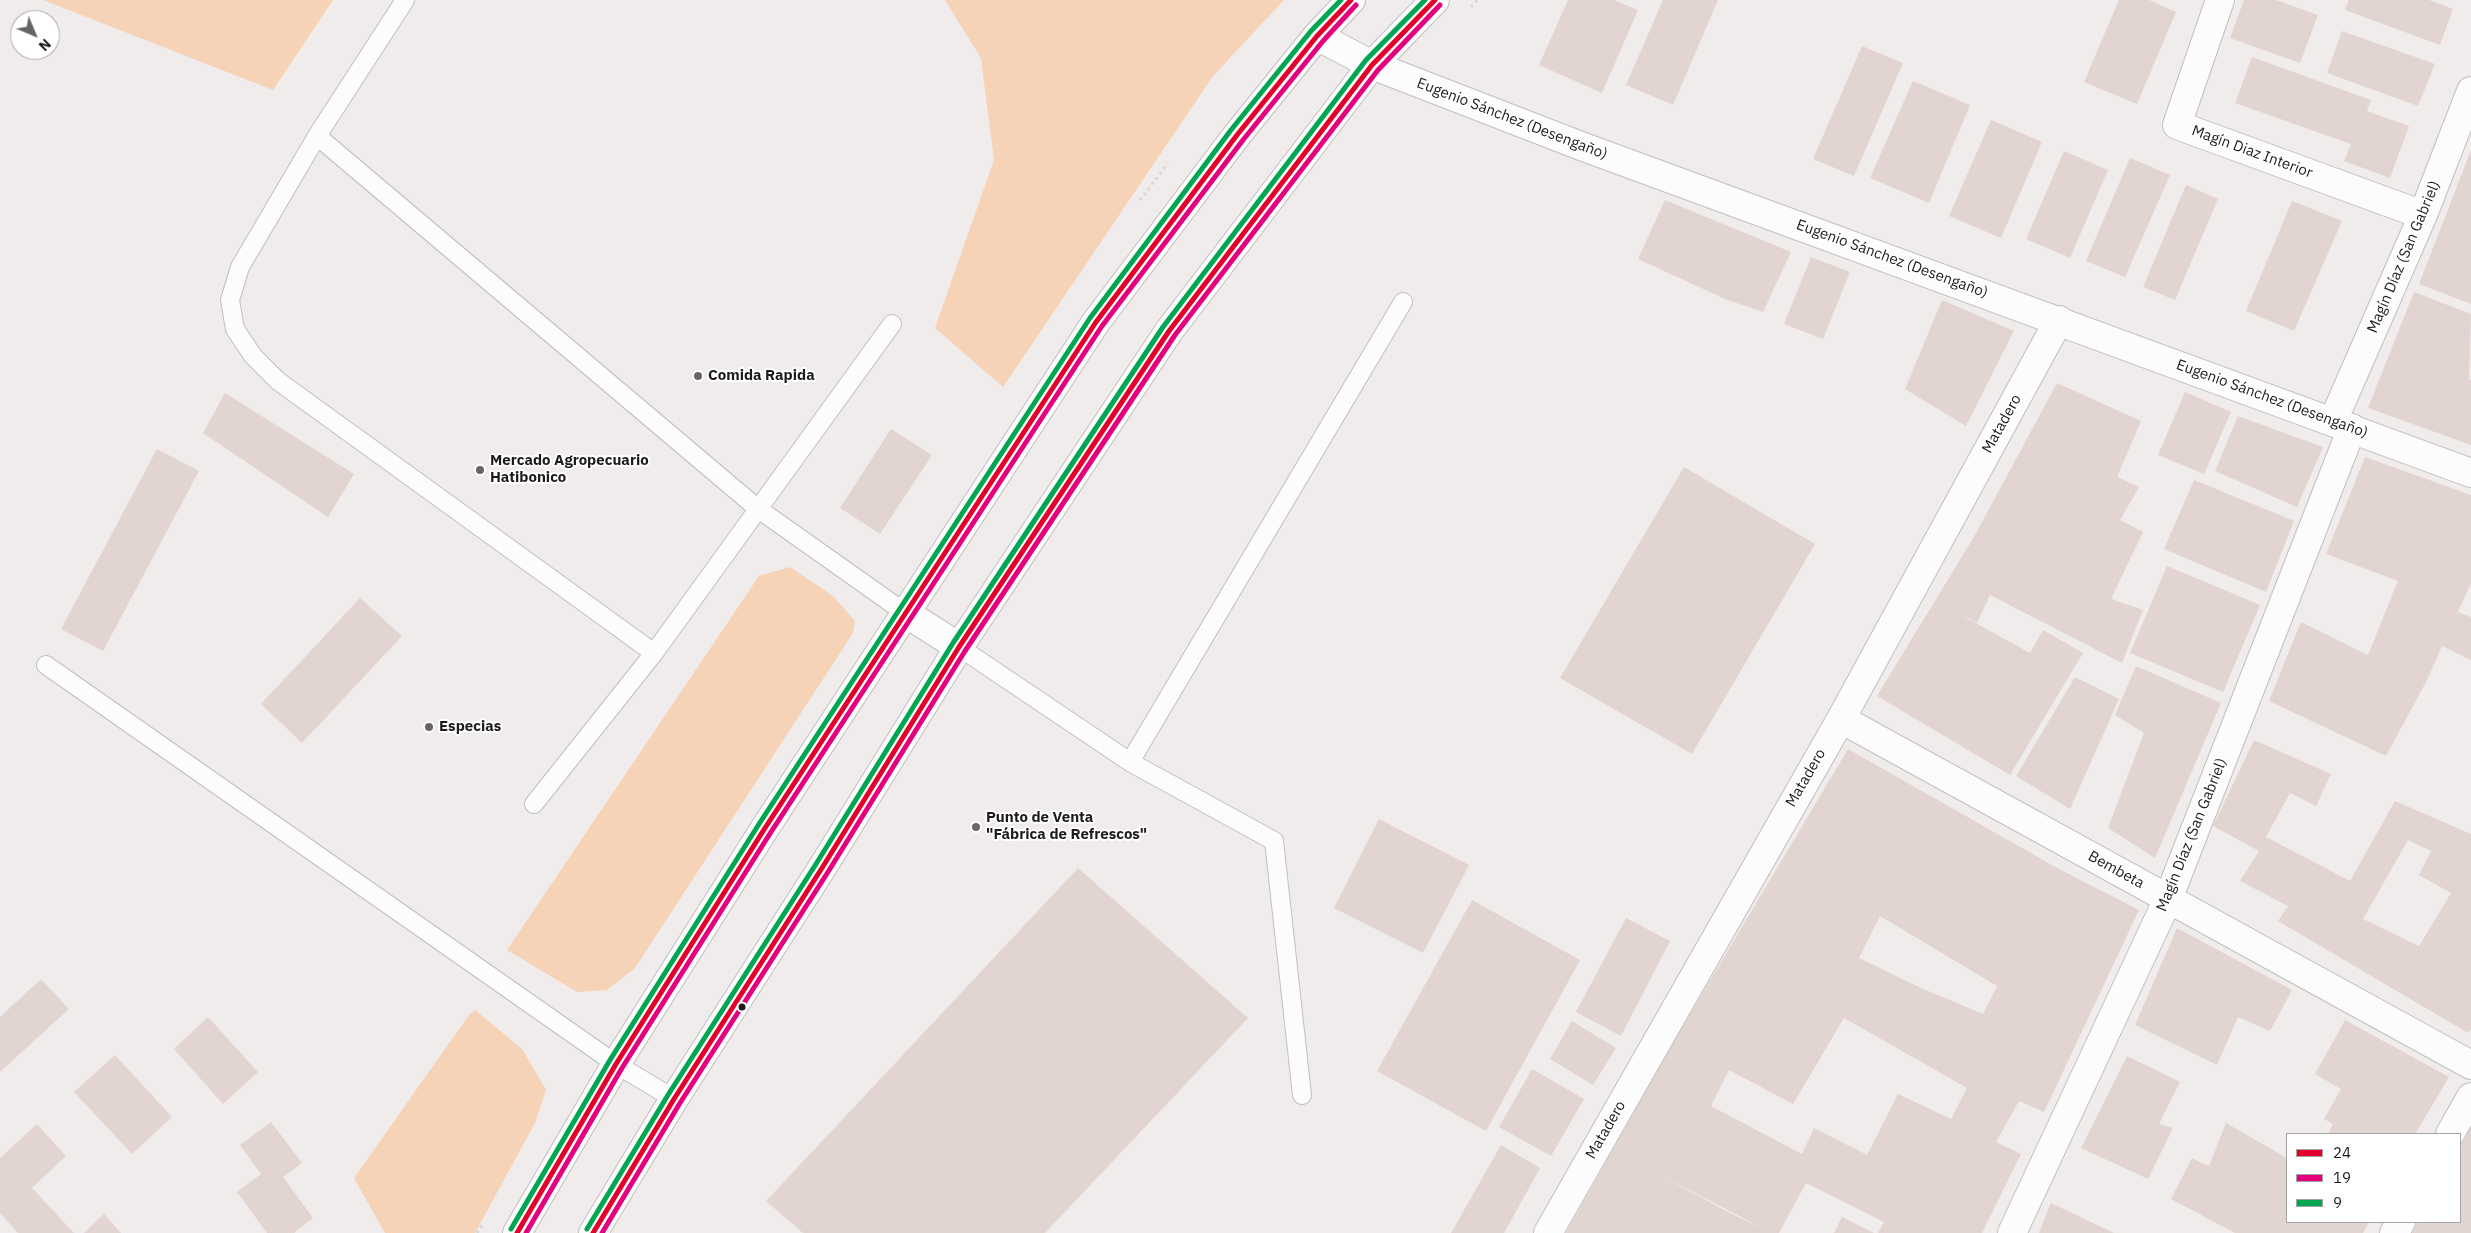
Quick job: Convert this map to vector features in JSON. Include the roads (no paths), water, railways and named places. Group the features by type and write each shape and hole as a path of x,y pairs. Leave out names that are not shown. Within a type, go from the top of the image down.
{"street":[{"path":"517,1233 616,1064 904,612 1096,322 1237,135 1317,36 1351,0"},
{"path":"593,1233 674,1099 822,868 959,647 1169,331 1372,65 1435,0"},
{"name":"Magín Diaz Interior","path":"2220,0 2177,125 2423,215"},
{"name":"Eugenio Sánchez (Desengaño)","path":"1317,36 1372,65 1581,146 2059,320 2471,473"},
{"name":"Magín Díaz (San Gabriel)","path":"2012,1233 2168,898 2342,425 2471,92"},
{"name":"Matadero","path":"1548,1233 1840,719 2059,320"},
{"path":"904,612 959,647"},
{"name":"Bembeta","path":"1840,719 2471,1065"},
{"path":"2451,1133 2471,1097"}],"lane":[{"path":"405,0 317,136 240,267 230,300 235,329 253,356 278,381 654,652"},
{"path":"317,136 757,508 904,612"},
{"path":"1130,762 1403,302"},
{"path":"534,804 654,652 892,324"},
{"path":"959,647 1130,762 1274,841 1302,1095"},
{"path":"46,665 616,1064 674,1099"}],"place":[{"name":"Comida Rapida","path":"698,376"},
{"name":"Mercado Agropecuario Hatibonico","path":"480,470"},
{"name":"Especias","path":"429,727"},
{"name":"Punto de Venta \"Fábrica de Refrescos\"","path":"976,827"}]}
